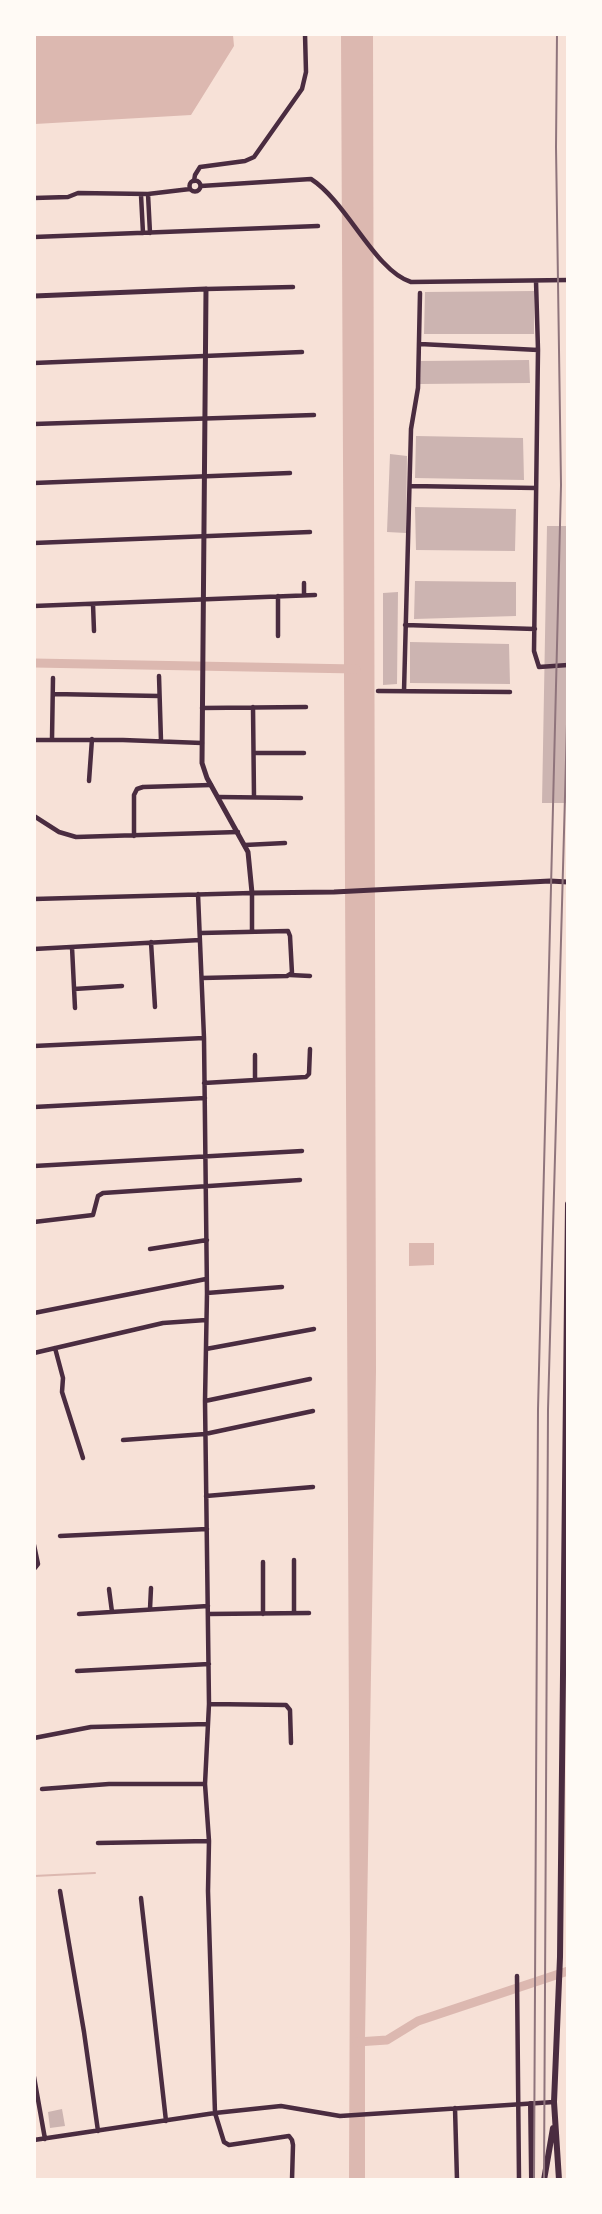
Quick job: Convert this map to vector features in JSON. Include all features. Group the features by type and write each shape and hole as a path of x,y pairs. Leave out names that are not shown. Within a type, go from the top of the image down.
{"main road":[{"path":"559,2180 554,2102 560,1958 567,1204"},
{"path":"531,2104 532,2180"},
{"path":"544,2180 554,2121"}],"street":[{"path":"190,189 190,184 194,181 200,167 245,161 254,157 302,89 306,72 305,34"},
{"path":"201,186 311,179 325,188 384,263 406,280 567,280"},
{"path":"194,181 199,182 201,186"},
{"path":"34,198 68,197 78,193 141,195 190,189 197,192 201,186"},
{"path":"148,194 150,233"},
{"path":"141,195 143,233"},
{"path":"34,237 318,226"},
{"path":"536,281 538,350 536,661 539,667 567,664"},
{"path":"34,296 293,287"},
{"path":"206,289 202,763 249,857 252,931"},
{"path":"404,691 406,542 411,429 417,396 420,344 420,293"},
{"path":"420,344 538,350"},
{"path":"34,363 302,352"},
{"path":"34,423 314,415"},
{"path":"34,483 290,473"},
{"path":"410,486 536,488"},
{"path":"34,543 310,532"},
{"path":"304,583 304,595"},
{"path":"34,606 315,595"},
{"path":"278,596 278,636"},
{"path":"93,604 94,631"},
{"path":"405,625 535,629"},
{"path":"159,676 161,741"},
{"path":"52,739 53,678"},
{"path":"378,691 510,692"},
{"path":"53,694 159,696"},
{"path":"253,707 254,797"},
{"path":"202,708 306,707"},
{"path":"34,740 92,739 202,743"},
{"path":"89,780 92,739"},
{"path":"254,753 304,753"},
{"path":"134,836 134,795 138,789 211,785"},
{"path":"218,797 301,798"},
{"path":"34,816 67,836 87,838 238,832"},
{"path":"245,845 285,843"},
{"path":"34,899 340,892 567,882"},
{"path":"198,894 204,1038 207,1240 205,1401 209,1704 205,1784 209,1840 208,1891 215,2112 224,2142 229,2145 288,2136 293,2145 292,2180"},
{"path":"201,933 288,931 292,973 290,975"},
{"path":"34,949 200,939"},
{"path":"151,942 155,1007"},
{"path":"72,947 75,1008"},
{"path":"202,978 310,976"},
{"path":"74,989 122,986"},
{"path":"34,1046 204,1038"},
{"path":"204,1083 306,1077 309,1074 310,1049"},
{"path":"255,1054 255,1080"},
{"path":"34,1107 205,1098"},
{"path":"34,1166 302,1151"},
{"path":"34,1222 93,1215 98,1196 103,1193 300,1180"},
{"path":"150,1249 207,1240"},
{"path":"34,1313 206,1279"},
{"path":"207,1293 282,1287"},
{"path":"34,1353 163,1323 206,1320"},
{"path":"206,1349 314,1329"},
{"path":"55,1348 63,1378 62,1392 83,1458"},
{"path":"205,1401 310,1379"},
{"path":"123,1440 206,1434 313,1411"},
{"path":"206,1496 313,1487"},
{"path":"60,1536 207,1529"},
{"path":"34,1545 38,1564 34,1569"},
{"path":"294,1560 294,1613"},
{"path":"263,1562 263,1614"},
{"path":"109,1588 112,1612"},
{"path":"150,1609 151,1588"},
{"path":"79,1614 208,1606"},
{"path":"208,1614 309,1613"},
{"path":"77,1671 208,1664"},
{"path":"209,1704 286,1705 290,1710 291,1743"},
{"path":"34,1738 91,1727 208,1724"},
{"path":"42,1789 109,1784 205,1784"},
{"path":"98,1843 209,1840"},
{"path":"60,1891 98,2131"},
{"path":"141,1898 166,2121"},
{"path":"516,1976 519,2180"},
{"path":"34,2077 45,2139"},
{"path":"34,2140 215,2112 281,2106 340,2116 554,2102"},
{"path":"455,2108 457,2180"}],"shaded area":[{"path":"35,34 233,35 234,46 191,115 35,124"},
{"path":"341,35 373,35 376,1371 365,2037 365,2180 349,2179 350,1940"},
{"path":"409,1243 434,1243 434,1265 409,1266"}],"building":[{"path":"534,291 534,334 424,334 425,292"},
{"path":"529,360 530,383 420,384 421,361"},
{"path":"416,436 523,438 524,480 415,478"},
{"path":"390,454 407,456 406,533 387,532"},
{"path":"415,507 516,509 515,551 416,550"},
{"path":"547,526 568,526 568,803 542,803"},
{"path":"415,581 516,582 516,616 414,619"},
{"path":"398,592 397,684 383,685 383,593"},
{"path":"410,642 509,644 510,684 410,683"},
{"path":"62,2109 65,2126 50,2128 48,2112"}],"waterway":[{"path":"34,663 356,669"},
{"path":"34,1876 95,1873"},
{"path":"357,2042 387,2040 418,2021 568,1971"}],"railway":[{"path":"534,2180 538,1409 561,485 556,147 557,34"},
{"path":"567,34 568,252"},
{"path":"544,2180 548,1409 568,688"}]}
